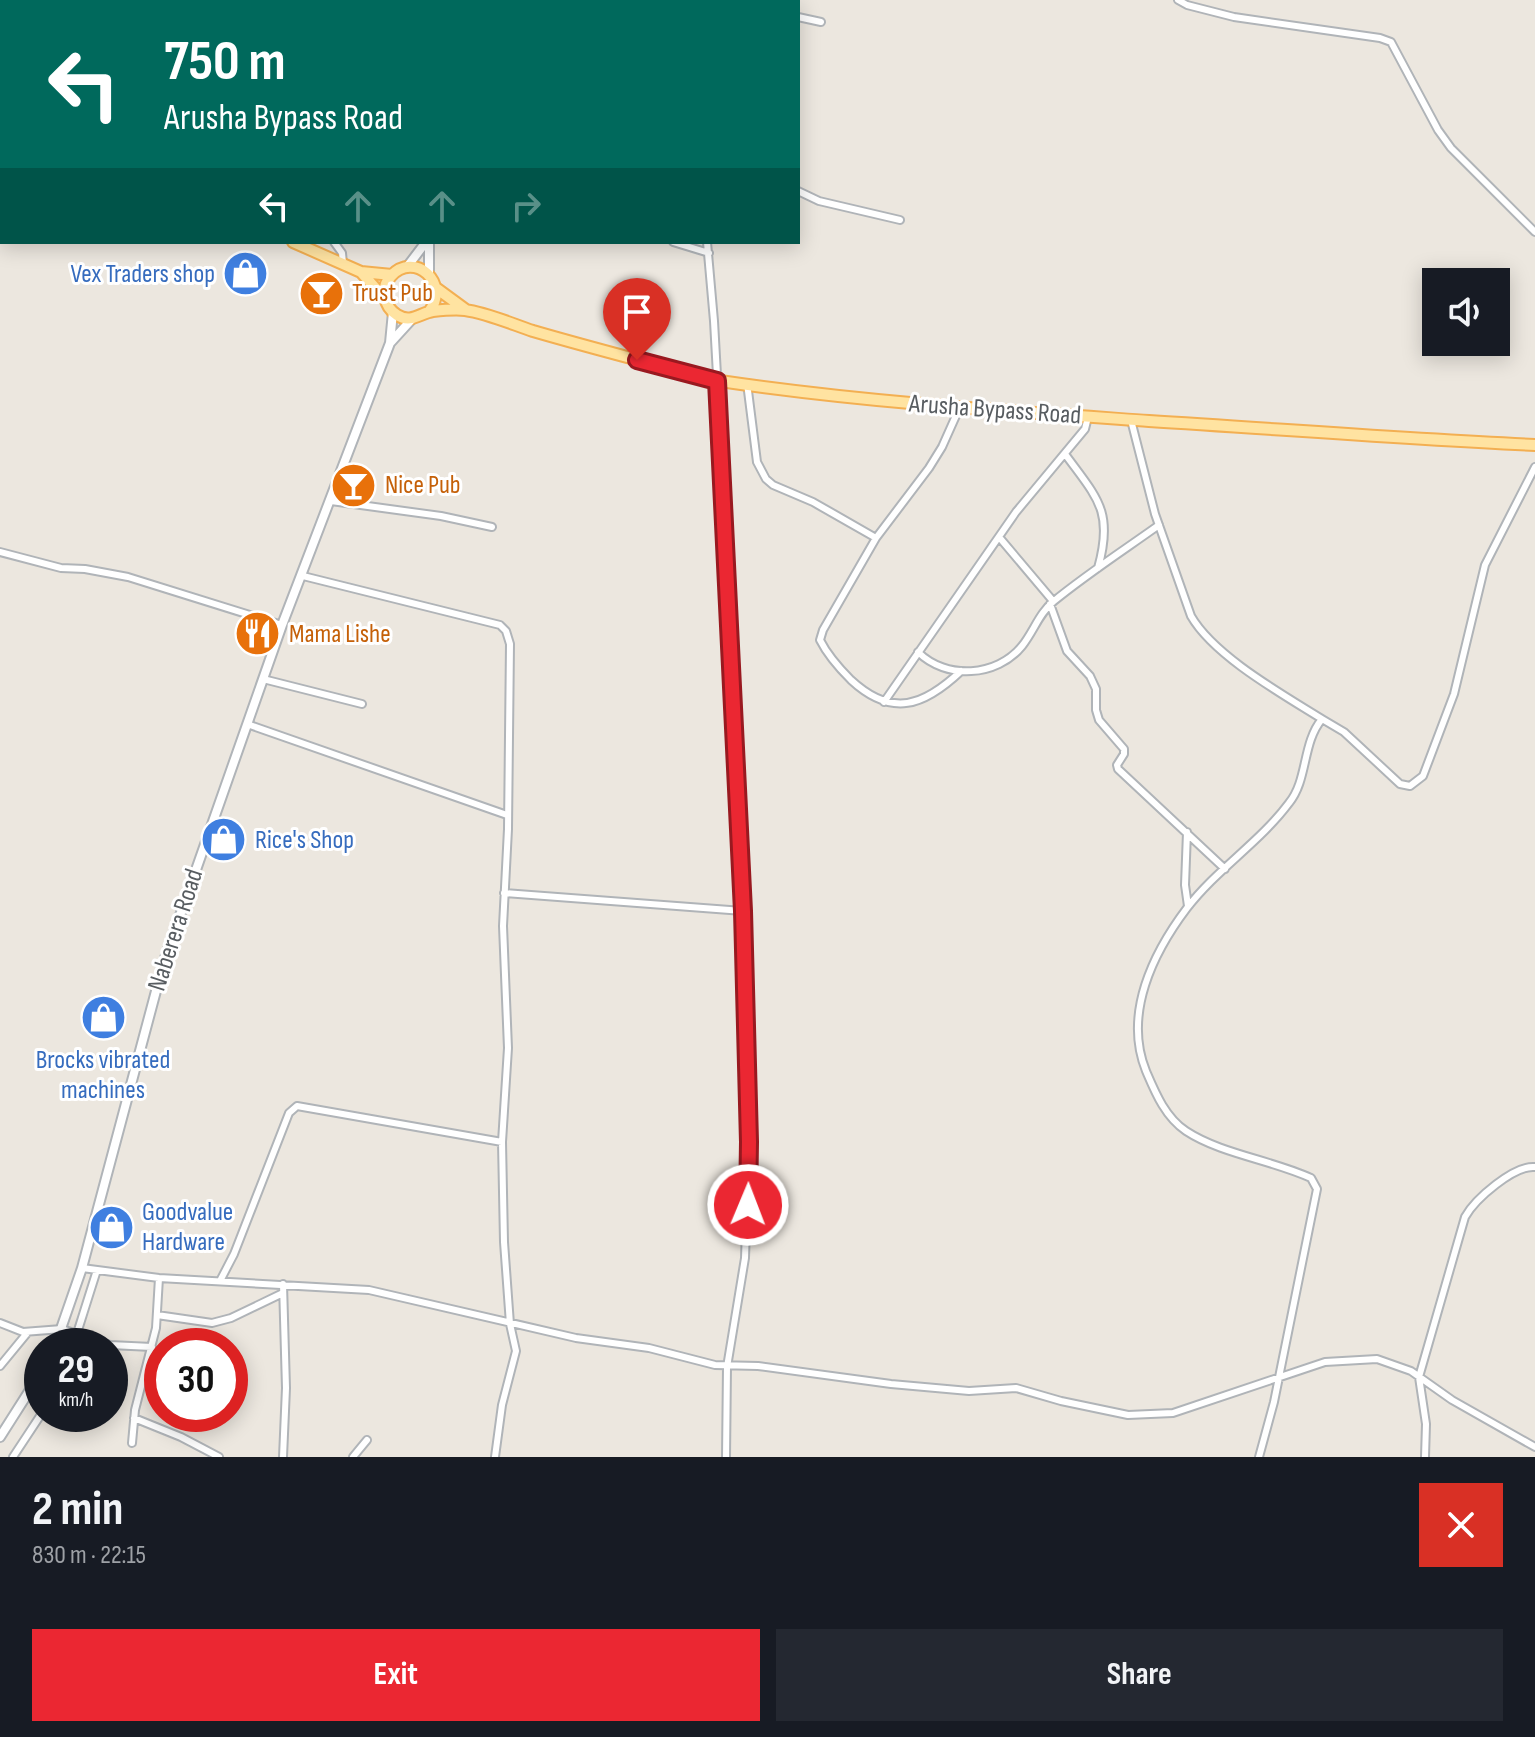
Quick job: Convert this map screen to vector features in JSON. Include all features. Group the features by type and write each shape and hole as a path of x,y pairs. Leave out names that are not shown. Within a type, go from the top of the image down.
{"main road":[{"path":"298,244 361,272 392,275"},
{"path":"385,299 387,282 392,275 407,267 415,267 429,274"},
{"path":"361,272 393,312 412,319"},
{"name":"Arusha Bypass Road","path":"429,274 436,288 466,310 579,345 717,381 959,409 1535,445"},
{"path":"429,312 434,305 436,288"},
{"name":"Arusha Bypass Road","path":"412,319 429,312 466,310"}],"street":[{"path":"1178,0 1234,17 1391,42 1442,137 1535,232"},
{"path":"800,17 821,22"},
{"path":"800,192 819,201 900,220"},
{"path":"335,244 342,253 343,263"},
{"path":"407,267 426,244"},
{"path":"428,244 429,274"},
{"path":"680,244 709,253"},
{"path":"707,244 743,911 749,1142 747,1236 727,1367 726,1457"},
{"name":"Naberera Road","path":"62,1328 82,1268 164,961 282,625 390,343 393,312"},
{"name":"Naberera Road","path":"390,343 412,319"},
{"path":"747,383 757,462 766,479 876,538"},
{"path":"959,409 929,468 876,538 820,640 831,659 846,674 868,694 884,702 908,704 925,699 961,671"},
{"path":"884,702 1016,512 1085,429 1088,417"},
{"path":"1131,420 1159,525 1191,616 1199,629 1212,643 1249,670 1344,732 1400,784 1410,786 1423,776 1454,694 1485,565 1535,467"},
{"path":"1065,454 1094,493 1104,514 1105,544 1098,568"},
{"path":"331,501 441,516 492,527"},
{"path":"918,652 938,667 961,671 998,666 1022,646 1052,603 1159,525"},
{"path":"999,537 1052,603 1067,651 1090,676 1096,689 1099,720 1124,749 1117,767 1225,869"},
{"path":"0,552 61,568 128,577 282,625"},
{"path":"303,576 496,623 506,631 510,644 503,926 508,1048 502,1142 504,1242 510,1324 516,1351 502,1405 495,1457"},
{"path":"263,679 362,704"},
{"path":"1259,1457 1270,1422 1317,1189 1315,1181 1186,1131 1171,1117 1156,1094 1137,1043 1141,998 1147,976 1188,906 1269,828 1292,800 1315,729 1322,719"},
{"path":"247,724 507,815"},
{"path":"1187,832 1185,885 1188,906"},
{"path":"504,893 743,911"},
{"path":"220,1281 234,1254 289,1113 297,1106 502,1142"},
{"path":"1425,1457 1426,1424 1419,1377 1465,1217 1476,1201 1509,1175 1527,1166 1535,1167"},
{"path":"82,1268 159,1278 369,1290 510,1324 576,1338 649,1348 727,1367 758,1366 969,1391 1016,1388 1128,1415 1173,1413 1325,1362 1372,1358 1394,1363 1535,1447"},
{"path":"80,1328 97,1270"},
{"path":"155,1328 159,1278"},
{"path":"283,1284 286,1388 283,1457"},
{"path":"157,1315 212,1323 231,1318 283,1293"},
{"path":"0,1323 24,1331"},
{"path":"0,1366 24,1337"},
{"path":"132,1443 134,1418 144,1379"},
{"path":"0,1437 24,1399"},
{"path":"134,1418 219,1457"},
{"path":"13,1457 29,1432"},
{"path":"353,1457 367,1440"}],"place":[{"name":"Vex Traders shop","path":"246,274"},
{"name":"Trust Pub","path":"321,293"},
{"name":"Nice Pub","path":"354,485"},
{"name":"Mama Lishe","path":"258,634"},
{"name":"Rice's Shop","path":"224,840"},
{"name":"Brocks vibrated machines","path":"103,1017"},
{"name":"Goodvalue Hardware","path":"111,1227"}],"route":[{"path":"637,360 717,381 743,911 748,1205"}]}
